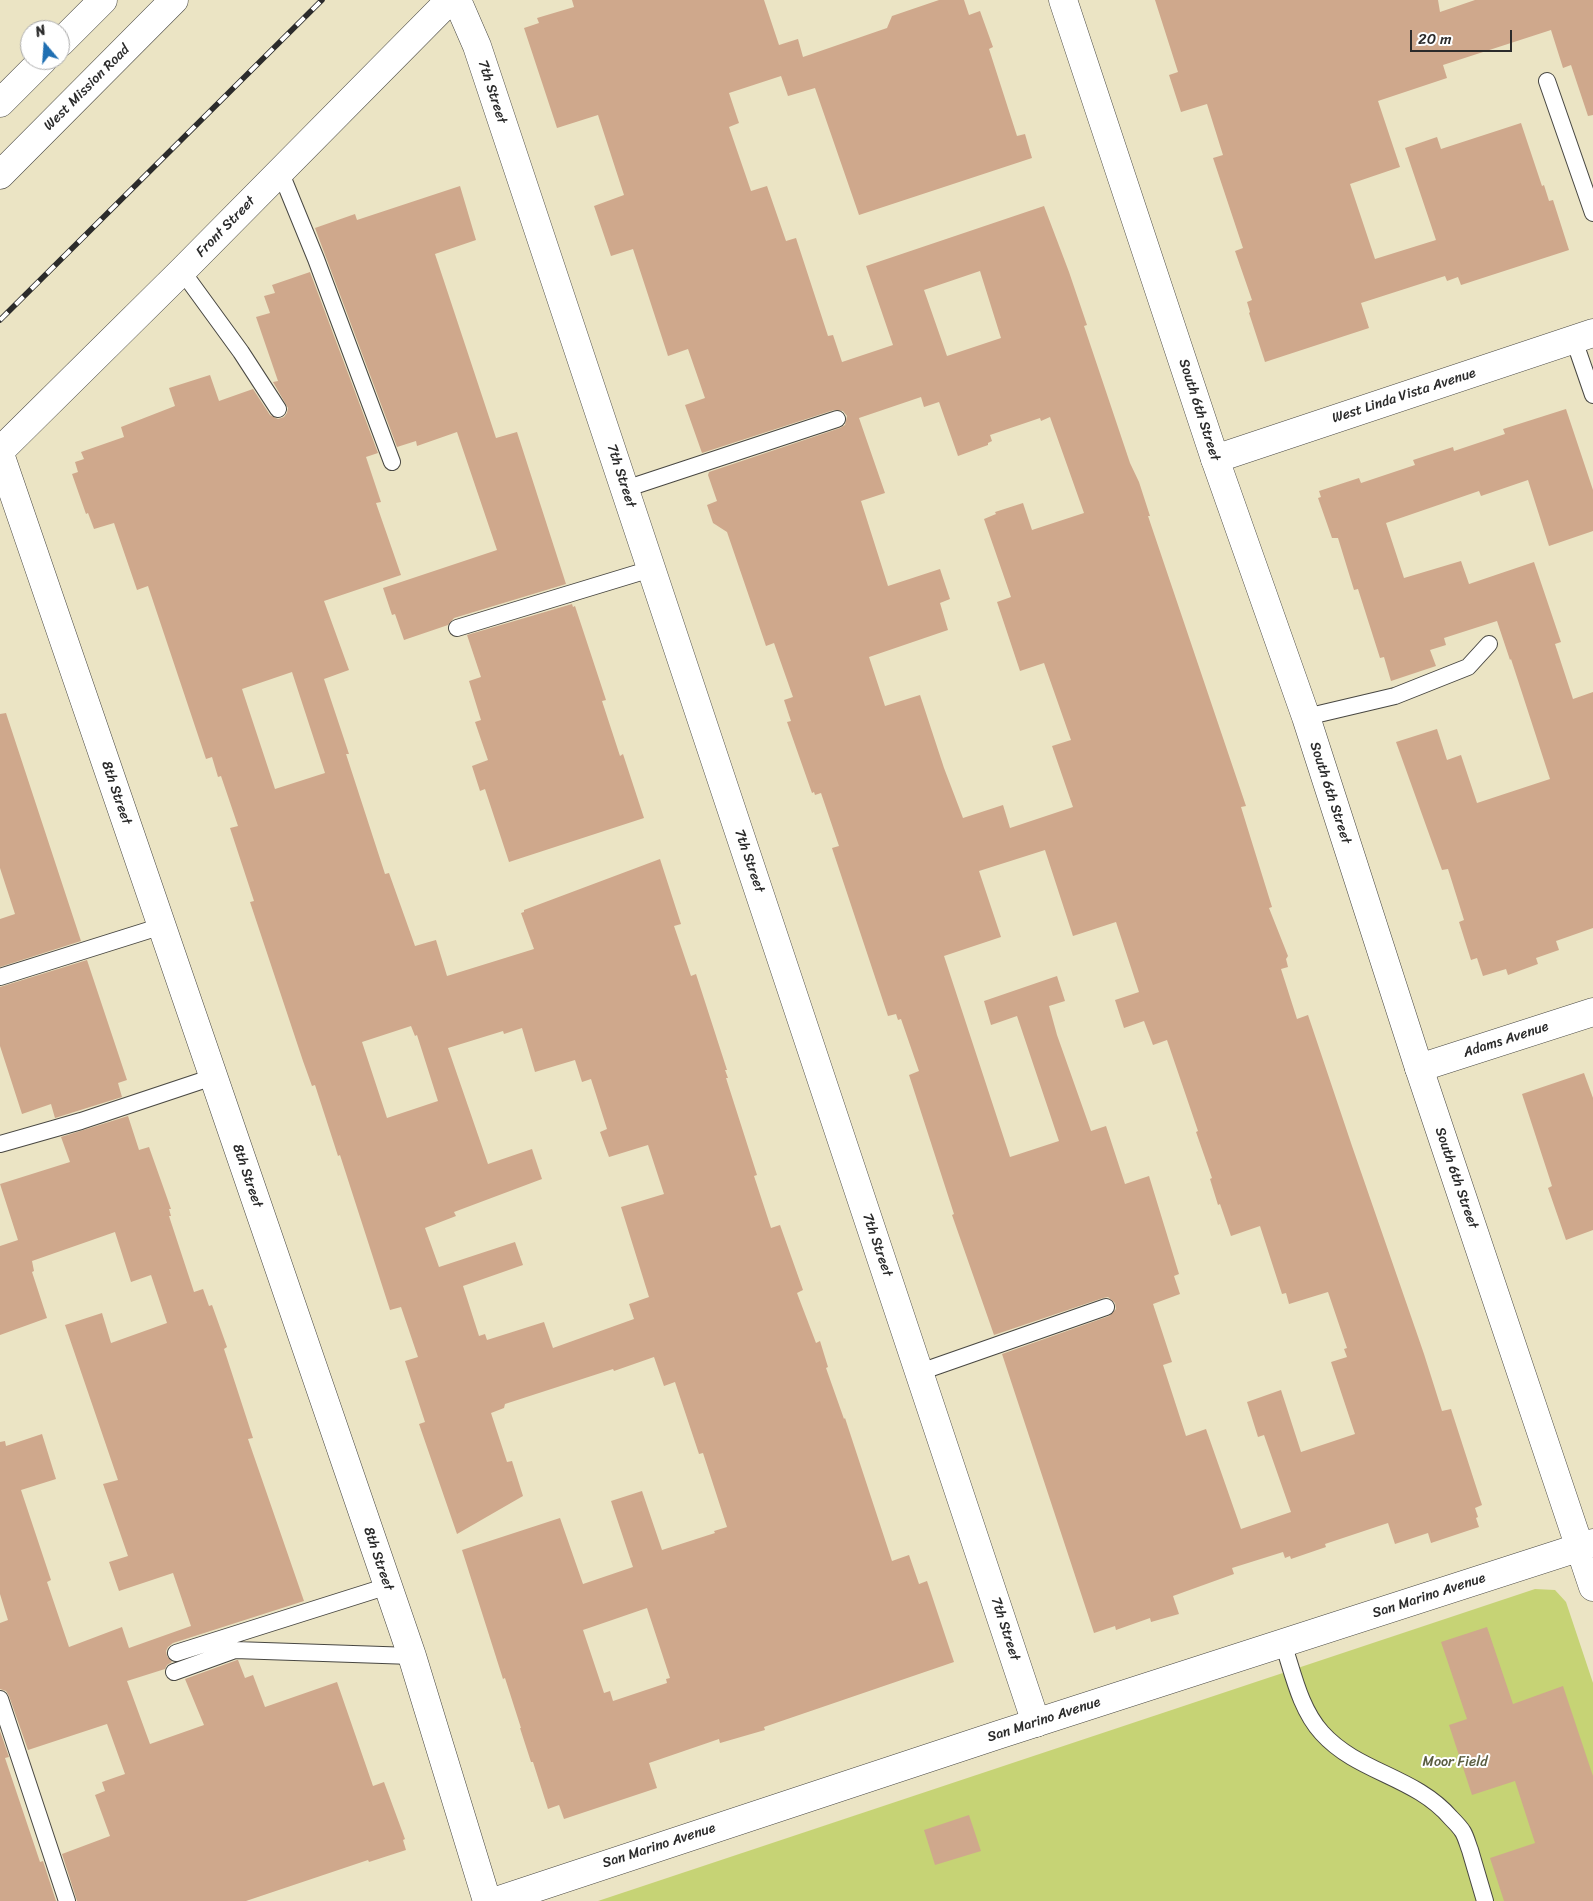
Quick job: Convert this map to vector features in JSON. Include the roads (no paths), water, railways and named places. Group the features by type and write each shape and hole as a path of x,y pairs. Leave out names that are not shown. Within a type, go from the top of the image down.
{"street":[{"path":"70,33 103,0"},
{"name":"West Mission Road","path":"0,175 174,0"},
{"name":"Front Street","path":"0,452 450,0"},
{"name":"7th Street","path":"457,0 477,46 1036,1723"},
{"name":"South 6th Street","path":"1063,0 1215,459 1306,717 1419,1068 1586,1545 1593,1587"},
{"path":"0,103 33,70"},
{"name":"West Linda Vista Avenue","path":"1215,459 1583,337"},
{"name":"8th Street","path":"0,452 412,1656 486,1901"},
{"name":"Adams Avenue","path":"1419,1068 1593,1012"},
{"name":"San Marino Avenue","path":"496,1901 1036,1723 1586,1545"}],"lane":[{"path":"1547,81 1593,213"},
{"path":"280,171 316,259 392,462"},
{"path":"182,271 241,352 278,410"},
{"path":"1583,337 1593,395"},
{"path":"625,489 837,419"},
{"path":"457,628 651,569"},
{"path":"1306,717 1395,696 1468,667 1489,644"},
{"path":"0,977 162,926"},
{"path":"0,1144 81,1121 213,1077"},
{"path":"920,1372 1106,1307"},
{"path":"176,1653 388,1586"},
{"path":"1283,1643 1306,1707 1322,1732 1335,1746 1376,1770 1402,1781 1425,1794 1444,1810 1463,1832 1485,1901"},
{"path":"174,1672 235,1650 412,1656"},
{"path":"0,1699 67,1901"}],"railway":[{"path":"0,320 322,0"}],"park label":[{"name":"Moor Field","path":"1455,1762"}]}
